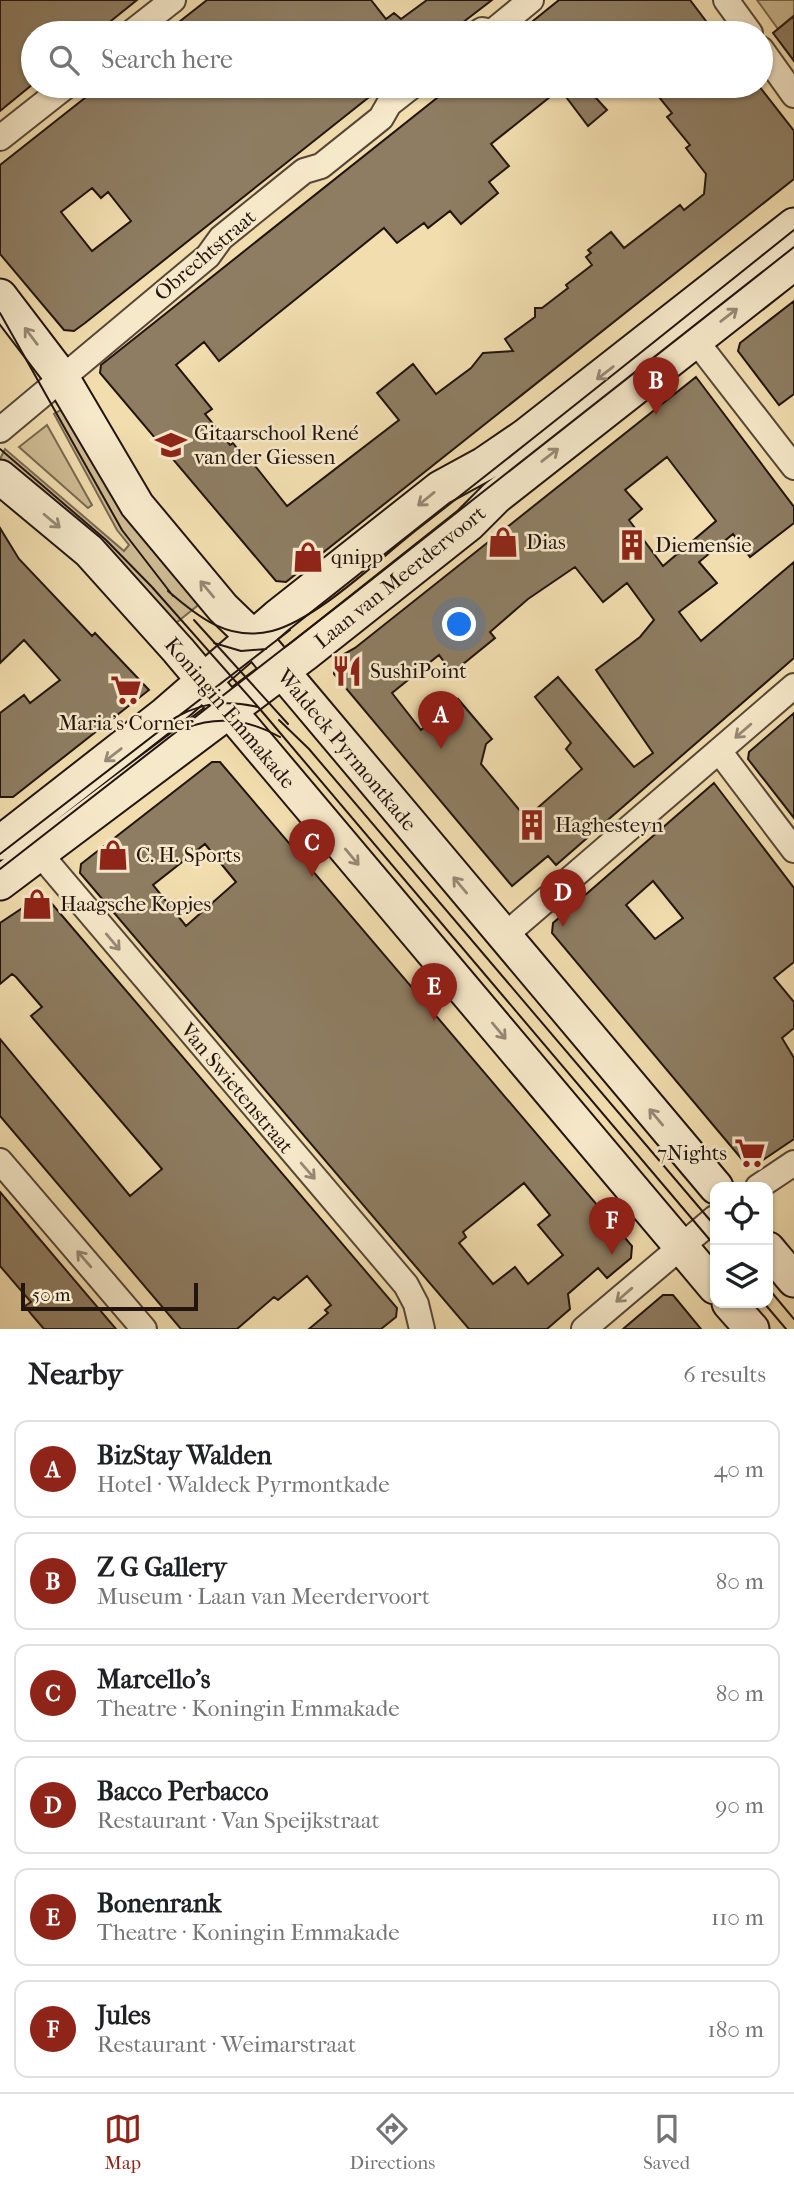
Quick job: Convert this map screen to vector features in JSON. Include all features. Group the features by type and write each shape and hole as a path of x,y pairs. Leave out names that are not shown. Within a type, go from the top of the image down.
{"main road":[{"name":"Laan van Meerdervoort","path":"0,843 204,681 278,616 440,488 484,464 525,436 794,225"},
{"name":"Laan van Meerdervoort","path":"0,883 281,671 794,263"},
{"name":"Waldeck Pyrmontkade","path":"0,296 61,376 137,505 223,608 254,639 712,1182"},
{"name":"Koningin Emmakade","path":"0,477 89,551 204,681 710,1281"},
{"path":"773,1255 794,1280"},
{"path":"733,1308 751,1329"}],"street":[{"path":"146,21 173,0"},
{"path":"505,21 531,0"},
{"path":"726,0 741,21"},
{"path":"773,66 794,95"},
{"path":"0,138 51,98"},
{"name":"Obrechtstraat","path":"0,430 61,376 208,256 221,238 304,171 321,166 381,118 389,104 397,98"},
{"path":"696,341 794,467"},
{"path":"503,937 794,686"},
{"path":"719,751 794,850"},
{"name":"Van Swietenstraat","path":"40,854 406,1285 416,1304 422,1329"},
{"path":"0,1161 144,1329"},
{"path":"766,1182 794,1163"},
{"path":"584,1329 710,1223"}],"shaded area":[{"path":"757,0 794,0 794,15 778,29"},
{"path":"66,407 202,602 171,627 104,548 0,459 5,449 124,551 129,545 117,530 54,414"},
{"path":"47,425 92,505 88,508 19,447"}],"building":[{"path":"0,0 137,0 111,21 21,21 21,94 0,111"},
{"path":"207,0 371,0 386,19 394,13 401,19 427,0 492,0 465,21 180,21"},
{"path":"559,0 690,0 706,21 533,21"},
{"path":"794,16 794,61 773,33"},
{"path":"85,98 368,98 74,331 64,330 0,254 0,165","holes":["92,188 101,198 108,192 131,221 92,251 61,212"]},
{"path":"437,98 549,98 491,144 509,166 489,182 498,193 461,224 450,211 428,228 424,223 397,243 384,228 219,361 204,342 176,365 212,409 205,414 230,445 233,443 249,464 252,462 287,506 399,420 377,393 413,364 436,394 471,368 483,353 513,351 505,339 535,317 535,308 542,308 592,265 586,257 591,253 588,250 611,232 624,248 680,205 684,210 704,194 706,174 686,148 690,145 667,117 672,113 660,98 768,98 794,131 794,179 286,582 276,581 100,373 101,365"},
{"path":"567,98 596,98 607,110 588,126"},
{"path":"794,301 794,394 779,405 738,351 740,343"},
{"path":"696,377 794,507 794,523 750,557 733,534 699,562 717,583 679,612 701,641 794,562 794,658 556,865 548,856 512,886 334,674 335,659 355,648","holes":["667,457 716,521 663,566 629,520 642,509 625,490","575,567 603,602 627,583 654,620 640,637 596,670 653,753 634,767 558,677 535,697 571,743 566,749 582,769 526,818 481,764 486,744 492,739 458,699 421,730 392,693 439,655 452,673 495,638 490,632 528,599"]},
{"path":"0,528 19,559 92,636 95,633 149,690 13,797 0,797 0,713 24,695 30,703 60,680 24,640 0,663"},
{"path":"794,713 794,818 748,759 749,752"},
{"path":"212,762 220,762 632,1246 631,1258 607,1278 598,1268 568,1294 570,1309 547,1329 469,1329 80,873 81,864","holes":["205,844 236,882 186,926 153,885","524,1183 550,1215 538,1225 563,1255 528,1284 515,1267 493,1284 459,1243 466,1237 463,1232"]},
{"path":"714,783 794,888 794,962 774,978 794,1002 794,1028 782,1038 794,1058 794,1139 757,1164 745,1163 552,933 553,923","holes":["653,881 683,918 655,939 626,905"]},
{"path":"39,897 47,898 397,1308 396,1317 381,1329 309,1329 328,1313 325,1310 331,1305 307,1276 278,1300 274,1297 237,1329 181,1329 0,1116 0,1039 130,1196 162,1169 31,1016 42,1007 16,977 12,974 0,984 0,923"},
{"path":"0,1192 116,1329 44,1329 32,1315 25,1306 31,1302 0,1266"},
{"path":"663,1295 673,1295 701,1329 623,1329"}],"tram line":[{"path":"168,591 215,625 242,633 272,631 309,614 348,586 794,230"},
{"path":"0,869 794,247"},
{"path":"0,313 122,530 173,596"},
{"path":"0,449 106,540 152,587 259,708 714,1245"},
{"path":"194,620 288,724"},
{"path":"0,854 290,630"},
{"path":"214,643 241,651 266,649"},
{"path":"165,724 199,707 221,703 258,707"},
{"path":"279,720 309,749 710,1220"},
{"path":"186,728 210,722 234,721 280,737"},
{"path":"773,1294 794,1319"},
{"path":"768,1308 786,1329"}],"place":[{"name":"Z G Gallery","path":"656,415"},
{"name":"Gitaarschool René van der Giessen","path":"171,445"},
{"name":"Dias","path":"503,542"},
{"name":"Diemensie","path":"632,545"},
{"name":"qnipp","path":"308,557"},
{"name":"SushiPoint","path":"347,671"},
{"name":"Maria's Corner","path":"126,690"},
{"name":"BizStay Walden","path":"441,749"},
{"name":"Haghesteyn","path":"532,825"},
{"name":"C. H. Sports","path":"113,855"},
{"name":"Marcello's","path":"312,877"},
{"name":"Haagsche Kopjes","path":"37,904"},
{"name":"Bacco Perbacco","path":"563,927"},
{"name":"Bonenrank","path":"434,1021"},
{"name":"7Nights","path":"750,1153"},
{"name":"Jules","path":"612,1255"}]}
